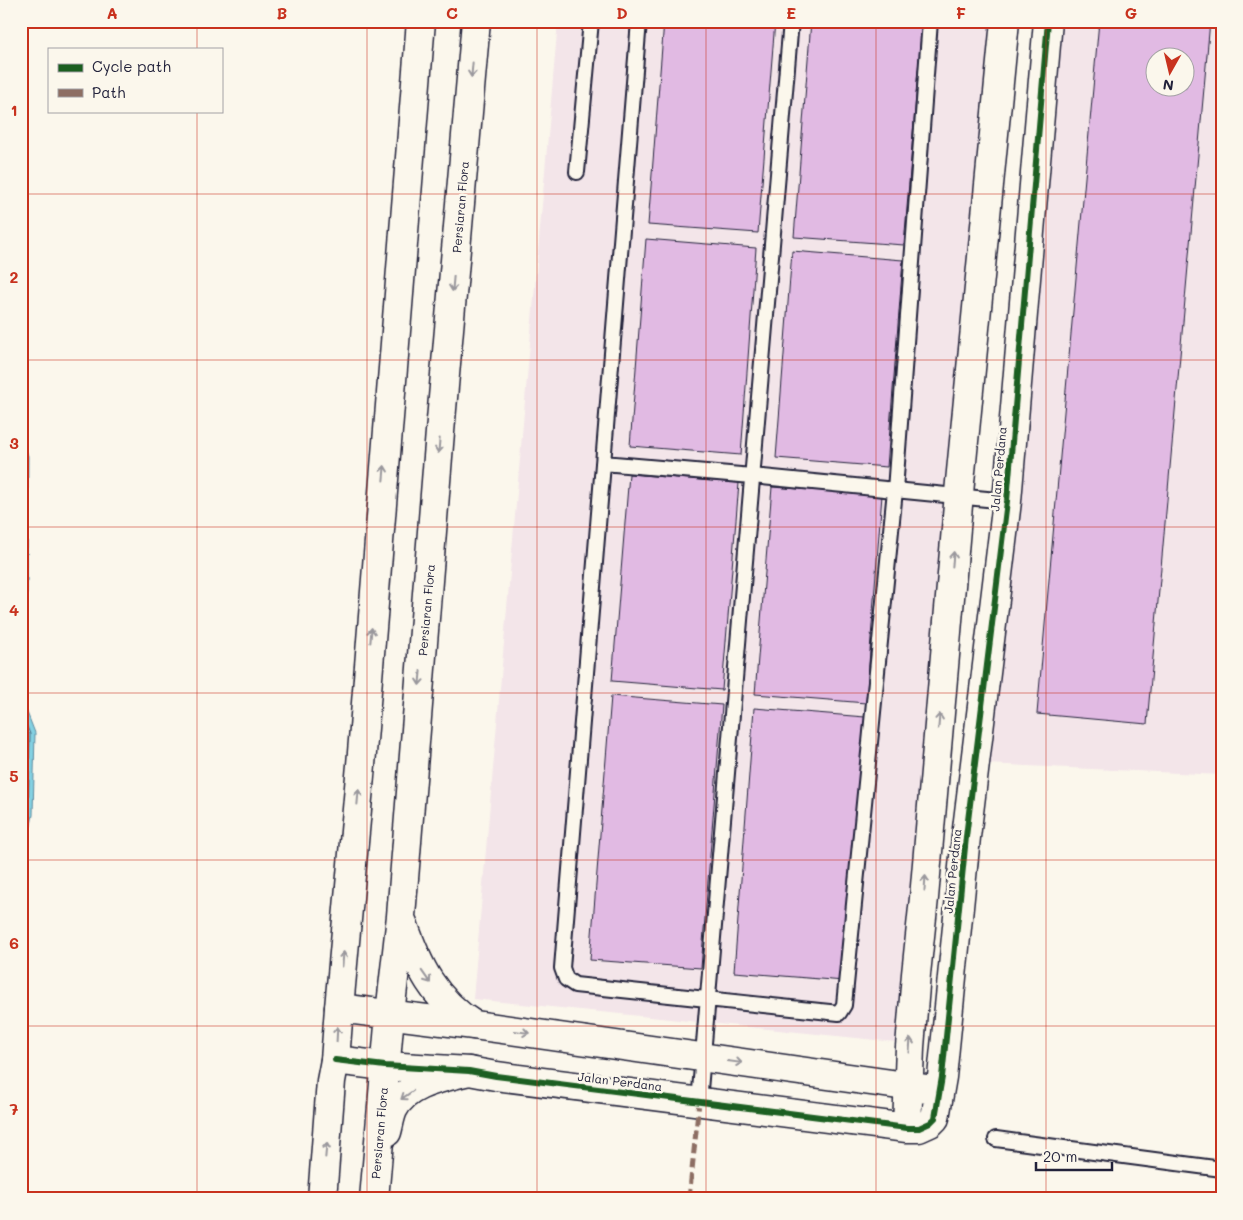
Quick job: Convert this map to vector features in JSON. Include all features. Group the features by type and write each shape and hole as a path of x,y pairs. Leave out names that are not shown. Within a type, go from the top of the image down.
{"street":[{"path":"322,1199 331,1081 336,1060 361,765 421,21"},
{"name":"Persiaran Flora","path":"374,1191 401,916 440,432 476,21"},
{"name":"Jalan Perdana","path":"907,1128 916,974 958,497 1005,21"},
{"name":"Jalan Perdana","path":"336,1060 385,1066 469,1071 907,1128 919,1128 930,1124 935,1118 938,1109 948,1027 966,837 1007,501 1048,21"},
{"path":"401,916 414,955 422,971 456,1014 474,1025"},
{"path":"339,1008 940,1090"},
{"path":"374,1191 391,1115 401,1099 425,1083 469,1071"}],"lane":[{"path":"578,172 590,21"},
{"path":"639,21 562,968 566,979 575,985 838,1013 844,1005 896,490 930,21"},
{"path":"699,1102 791,21"},
{"path":"603,463 1007,501"},
{"path":"996,1139 1222,1169"}],"shaded area":[{"path":"558,21 1000,21 905,1043 473,999"},
{"path":"1060,21 1222,21 1222,775 985,764"}],"water":[{"path":"21,129 27,192 21,324"},
{"path":"21,433 28,456 27,593 21,627"},
{"path":"21,697 35,733 33,815 21,875"}],"building":[{"path":"664,21 775,21 758,233 648,225"},
{"path":"811,21 922,21 904,245 794,237"},
{"path":"1099,21 1210,21 1147,724 1037,714"},
{"path":"646,239 756,248 741,455 630,446"},
{"path":"792,251 903,260 887,467 776,458"},
{"path":"629,474 739,483 722,690 612,681"},
{"path":"772,487 882,495 866,703 755,694"},
{"path":"611,696 722,705 701,968 590,960"},
{"path":"754,708 865,717 844,981 734,972"}],"marked path":[{"path":"689,1199 699,1102"}],"cycle path":[{"path":"335,1060 385,1066 469,1071 907,1128 919,1128 930,1123 935,1118 942,1077 966,837 1007,501 1048,21"}]}
